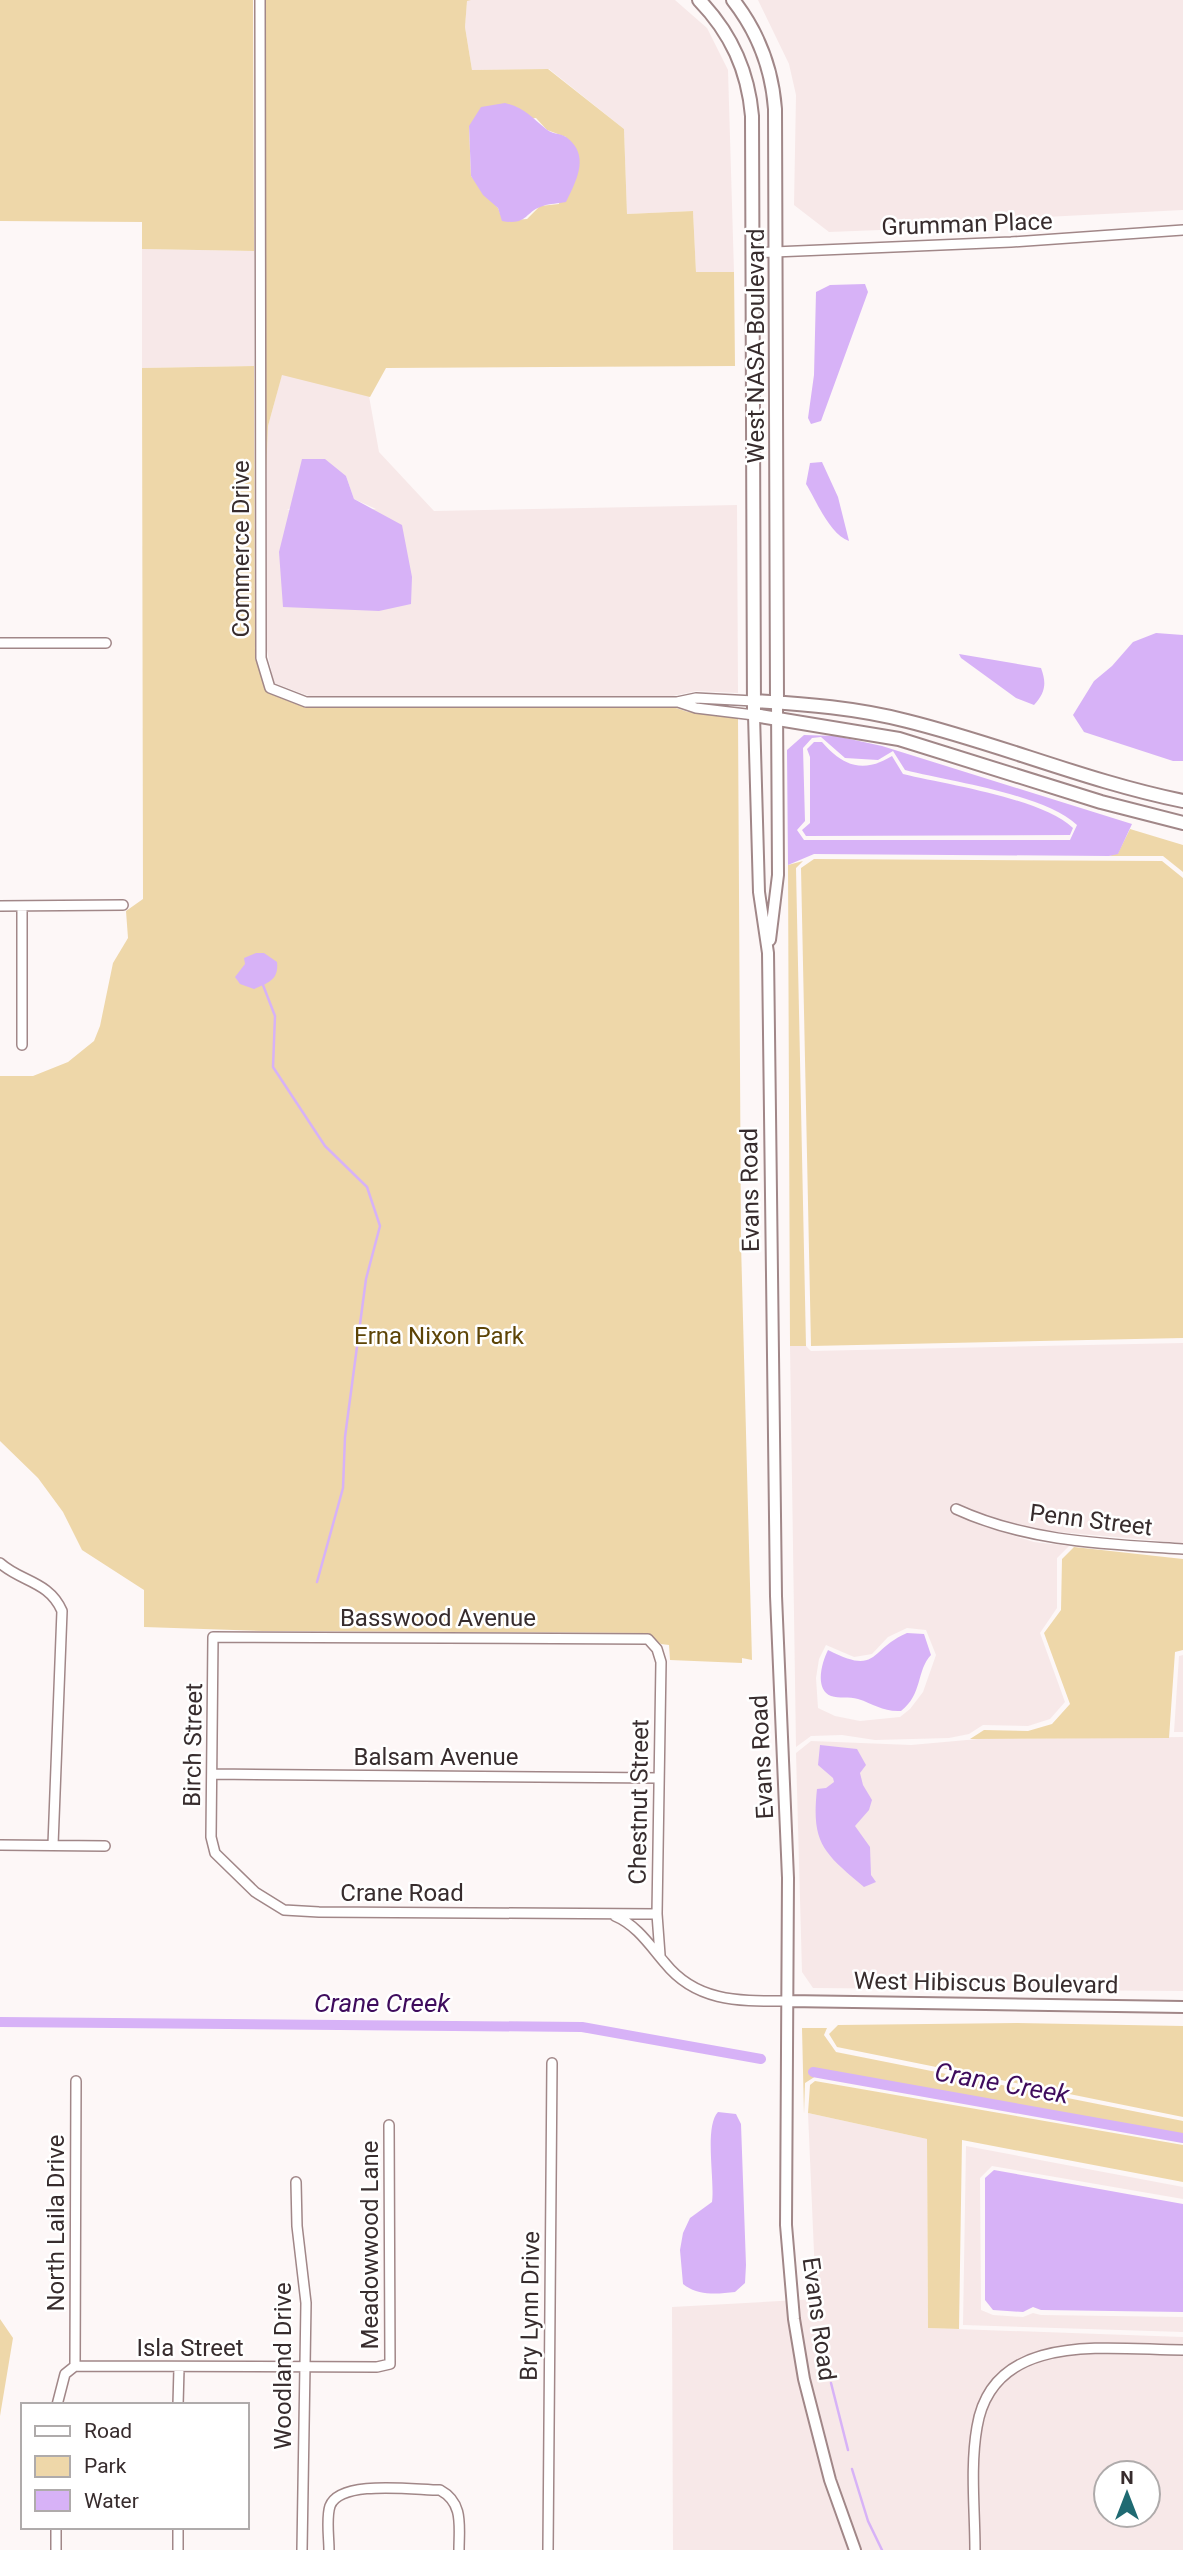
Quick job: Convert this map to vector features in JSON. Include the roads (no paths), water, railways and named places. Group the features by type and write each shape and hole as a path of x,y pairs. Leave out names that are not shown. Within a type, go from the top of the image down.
{"main road":[{"name":"West NASA Boulevard","path":"699,0 729,38 744,71 749,91 752,128 754,715"},
{"name":"West NASA Boulevard","path":"733,0 755,33 771,79 776,120 777,702"},
{"path":"754,701 831,707 907,721 1118,785 1183,801"},
{"path":"754,715 899,739 1101,802 1183,823"}],"street":[{"name":"Commerce Drive","path":"260,0 261,658 270,688 306,702 677,702 696,698 754,701"},
{"name":"Grumman Place","path":"752,253 1025,242 1183,230"},
{"path":"0,643 106,643"},
{"name":"Commerce Drive","path":"677,702 696,708 754,715"},
{"name":"Evans Road","path":"768,954 778,875 777,702"},
{"name":"Evans Road","path":"754,715 759,892 768,954 776,1596 788,1878 785,2194 794,2319 819,2440 855,2550"},
{"path":"0,906 123,905"},
{"path":"22,906 22,1045"},
{"name":"Penn Street","path":"956,1509 981,1520 1035,1536 1183,1549"},
{"path":"0,1563 38,1583 57,1598 62,1611 53,1845"},
{"name":"Basswood Avenue","path":"214,1637 648,1639 657,1649"},
{"name":"Birch Street","path":"214,1637 211,1837 215,1853"},
{"name":"Chestnut Street","path":"657,1649 661,1662 657,1914 660,1955"},
{"name":"Balsam Avenue","path":"212,1774 659,1778"},
{"path":"0,1845 105,1846"},
{"name":"Crane Road","path":"215,1853 255,1892 284,1909 657,1914"},
{"path":"610,1914 623,1919 660,1955 680,1980 704,1994 728,2001 788,2001"},
{"name":"West Hibiscus Boulevard","path":"788,2001 1183,2007"},
{"name":"Bry Lynn Drive","path":"548,2550 552,2063"},
{"name":"North Laila Drive","path":"75,2366 76,2081"},
{"name":"Meadowwood Lane","path":"389,2125 390,2364"},
{"name":"Woodland Drive","path":"296,2182 297,2226 306,2303 302,2550"},
{"path":"975,2550 977,2426 986,2398 995,2383 1009,2370 1035,2356 1062,2349 1183,2350"},
{"name":"Isla Street","path":"75,2366 377,2368 390,2364"},
{"path":"58,2403 65,2374 75,2366"},
{"path":"178,2368 178,2403"},
{"path":"329,2550 329,2508 338,2496 353,2489 440,2490 448,2495 459,2513 459,2550"},
{"path":"56,2529 56,2550"},
{"path":"178,2529 178,2550"}],"water":[{"path":"505,103 523,110 548,131 566,137 574,144 580,160 577,177 566,202 548,204 537,208 522,220 510,222 502,221 498,208 483,195 471,176 469,126 481,107"},
{"path":"865,284 868,292 821,421 811,424 808,418 814,375 816,292 830,285"},
{"path":"302,459 325,459 346,476 354,499 402,525 412,577 411,604 379,611 283,607 279,552"},
{"path":"822,462 838,497 849,541 830,525 806,484 810,463"},
{"path":"1156,633 1183,635 1183,761 1173,761 1084,732 1073,715 1094,681 1112,666 1133,642"},
{"path":"959,654 1041,668 1043,692 1034,705 1016,698"},
{"path":"804,735 836,736 882,746 1132,824 1118,854 1109,856 814,854 788,865 787,750","holes":["821,737 845,758 878,760 893,751 905,770 1020,797 1062,814 1077,825 1070,840 804,840 797,830 805,821 803,748 812,738"]},
{"path":"814,742 822,742 838,757 854,765 872,765 892,756 903,774 1017,801 1039,808 1073,828 1070,835 806,836 802,830 810,823 810,757 807,749"},
{"path":"264,953 277,962 277,968 272,980 254,989 240,984 235,977 245,964 244,958"},
{"path":"907,1633 924,1634 931,1655 923,1668 913,1697 901,1711 826,1693 821,1675 828,1650 856,1661 865,1661"},
{"path":"820,1745 857,1749 866,1765 860,1773 863,1785 872,1800 869,1810 855,1826 870,1847 871,1875 876,1882 864,1887 830,1856 819,1835 816,1823 817,1789 826,1788 834,1782 818,1765"},
{"path":"718,2112 736,2114 741,2124 746,2265 745,2283 735,2292 715,2294 695,2291 683,2284 680,2250 683,2233 690,2218 712,2202 711,2141 714,2119"},
{"path":"994,2170 1183,2204 1183,2312 1041,2310 1033,2307 1023,2312 993,2310 985,2300 985,2178"}],"waterway":[{"path":"263,985 275,1016 273,1067 325,1146 367,1187 380,1226 366,1279 345,1437 343,1488 317,1582"},
{"name":"Crane Creek","path":"0,2022 582,2027 761,2059"},
{"name":"Crane Creek","path":"813,2072 1183,2138"},
{"path":"831,2383 848,2450"},
{"path":"852,2469 868,2521 882,2550"}],"park label":[{"name":"Erna Nixon Park","path":"439,1336"}]}
